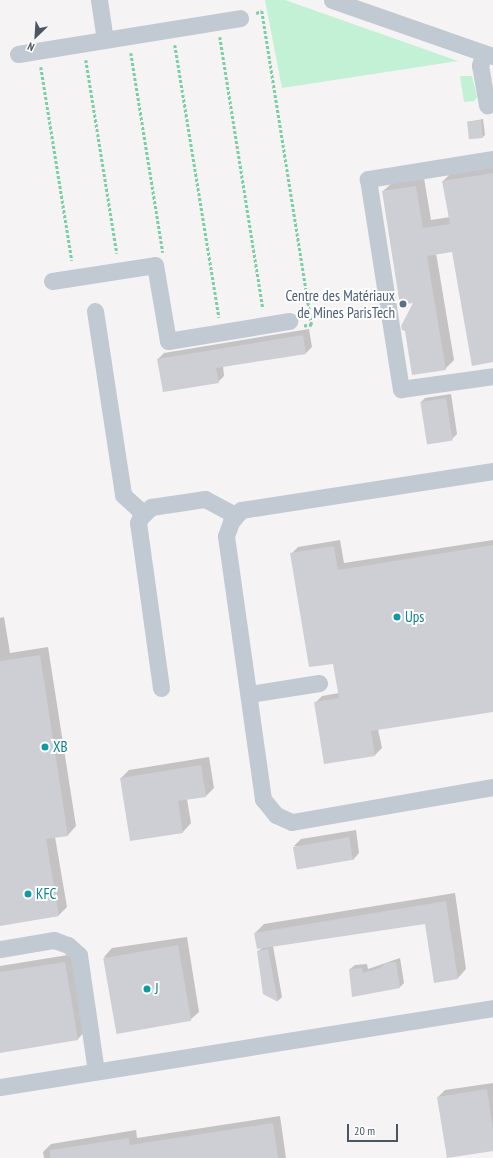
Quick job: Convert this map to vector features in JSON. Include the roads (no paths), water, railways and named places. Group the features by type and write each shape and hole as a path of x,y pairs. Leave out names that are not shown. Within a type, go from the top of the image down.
{"lane":[{"path":"99,0 106,40"},
{"path":"332,0 388,18 488,55 480,65 487,105"},
{"path":"376,0 388,18"},
{"path":"18,54 240,18"},
{"path":"493,159 368,179 401,389 493,376"},
{"path":"52,281 155,265 168,341 266,325 294,324"},
{"path":"94,311 123,495 143,513"},
{"path":"493,471 241,510 235,515 226,536 263,800 269,808 283,819 292,822 493,787"},
{"path":"162,688 138,523 143,513 151,507 205,499 235,515"},
{"path":"249,694 319,683"},
{"path":"0,949 54,940 68,945 79,955 96,1072"},
{"path":"0,1087 493,1008"}],"place":[{"name":"Centre des Matériaux de Mines ParisTech","path":"403,304"},
{"name":"Ups","path":"397,617"},
{"name":"XB","path":"45,747"},
{"name":"KFC","path":"28,894"},
{"name":"J","path":"147,989"}]}
